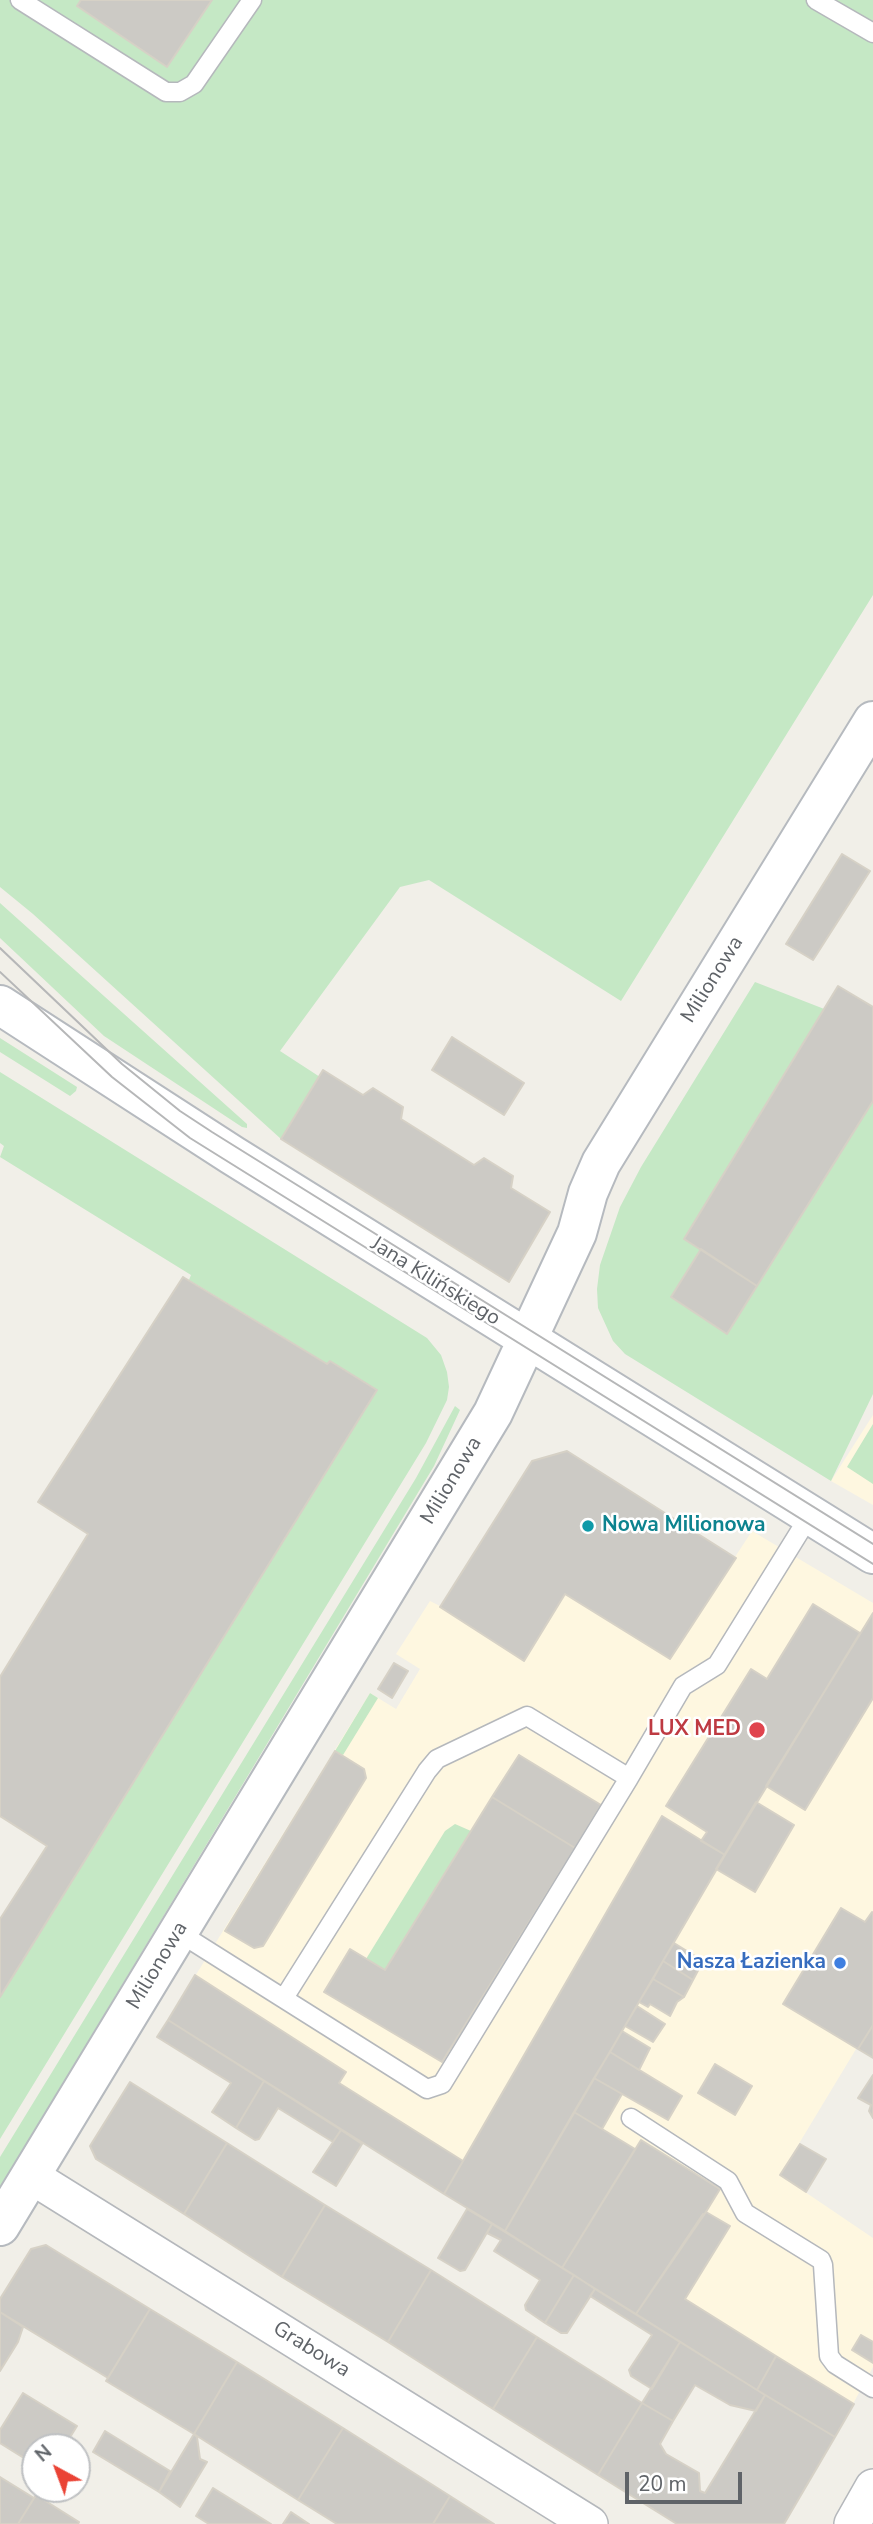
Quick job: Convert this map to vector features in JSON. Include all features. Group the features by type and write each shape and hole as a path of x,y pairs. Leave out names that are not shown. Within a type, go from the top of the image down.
{"street":[{"name":"Milionowa","path":"0,2225 493,1413 577,1233 588,1193 601,1163 873,721"},
{"name":"Jana Kilińskiego","path":"0,1005 232,1155 873,1554"},
{"name":"Grabowa","path":"32,2176 590,2524"},
{"path":"852,2524 873,2487"}],"lane":[{"path":"20,0 166,92 180,92 194,84 252,0"},
{"path":"816,0 873,33"},
{"path":"178,1932 427,2089 442,2084 683,1686 717,1665 810,1515"},
{"path":"284,1998 437,1759 527,1716 629,1778"},
{"path":"631,2118 728,2181 745,2213 821,2260 829,2356 835,2364 873,2388"}],"shaded area":[{"path":"873,1415 873,1505 831,1481"},
{"path":"567,1451 735,1557 752,1531 873,1603 873,2021 780,2175 873,2238 873,2367 835,2437 168,2020 370,1693 396,1709 420,1669 396,1654 430,1601 440,1606 532,1461"}],"green space":[{"path":"0,0 873,0 873,595 621,1001 429,880 400,887 280,1051 320,1077 281,1139 0,887"},
{"path":"0,903 247,1124 247,1128 104,1036 0,938"},
{"path":"755,982 873,1028 873,1394 831,1481 625,1354 613,1341 598,1308 600,1265 620,1207 641,1167"},
{"path":"0,1038 77,1087 76,1091 70,1096 0,1052"},
{"path":"0,1072 427,1338 441,1355 449,1387 447,1400 426,1443 0,2139 0,1997 377,1390 330,1361 327,1364 189,1280 191,1275 0,1157 4,1146 0,1143"},
{"path":"455,1406 460,1410 434,1466 0,2188 0,2157 416,1478"},
{"path":"873,1424 873,1484 847,1467"},
{"path":"370,1693 378,1698 343,1755 335,1751"},
{"path":"455,1824 471,1831 385,1970 366,1959 445,1831"}],"building":[{"path":"81,0 212,0 167,67 77,6"},
{"path":"842,854 870,871 813,960 786,944"},
{"path":"838,986 873,1007 873,1101 757,1286 684,1239"},
{"path":"452,1037 524,1083 504,1115 432,1070"},
{"path":"323,1070 363,1095 373,1088 403,1107 401,1119 474,1165 484,1158 513,1176 511,1188 550,1212 509,1282 281,1139"},
{"path":"701,1249 757,1286 727,1334 671,1297"},
{"path":"183,1277 327,1364 330,1361 377,1390 0,1997 0,1919 47,1846 0,1816 0,1677 88,1534 38,1502"},
{"name":"Nowa Milionowa","path":"567,1451 736,1558 670,1659 565,1594 524,1661 440,1607 532,1461"},
{"name":"LUX MED","path":"813,1604 860,1633 725,1855 701,1841 707,1832 666,1806 751,1669 767,1679"},
{"path":"873,1613 873,1698 805,1810 766,1786"},
{"path":"394,1663 408,1671 392,1698 378,1689"},
{"path":"335,1751 364,1769 366,1778 263,1946 254,1948 225,1931"},
{"path":"519,1755 601,1805 575,1848 492,1797"},
{"path":"492,1797 575,1848 442,2062 324,1992 350,1949 385,1970"},
{"path":"756,1802 794,1825 755,1892 716,1869"},
{"path":"662,1816 725,1855 505,2231 444,2194"},
{"name":"Nasza Łazienka","path":"841,1908 865,1922 873,1913 873,2025 858,2049 783,2004"},
{"path":"674,1943 703,1961 693,1980 663,1961"},
{"path":"663,1961 693,1980 684,1997 653,1979"},
{"path":"195,1975 346,2072 339,2083 463,2161 444,2194 168,2020"},
{"path":"653,1979 684,1997 677,2002 670,2016 650,2004 648,2007 639,2002"},
{"path":"637,2006 665,2024 653,2042 625,2026"},
{"path":"168,2020 264,2081 236,2128 212,2112 231,2083 157,2037"},
{"path":"873,2025 873,2058 858,2049"},
{"path":"622,2031 650,2048 639,2070 610,2052"},
{"path":"610,2052 682,2096 668,2120 594,2078"},
{"path":"715,2064 752,2086 735,2115 698,2093"},
{"path":"873,2075 873,2118 869,2111 871,2105 858,2098"},
{"path":"594,2078 622,2094 602,2129 574,2112"},
{"path":"264,2081 341,2130 333,2142 278,2108 259,2139 255,2140 236,2128"},
{"path":"130,2082 227,2143 184,2214 96,2159 90,2146"},
{"path":"574,2112 635,2149 562,2268 505,2231"},
{"path":"341,2130 362,2144 336,2186 313,2172"},
{"path":"641,2140 720,2189 636,2314 562,2268"},
{"path":"227,2143 325,2205 282,2277 184,2214"},
{"path":"800,2144 826,2159 806,2192 780,2175"},
{"path":"325,2205 431,2270 388,2342 282,2277"},
{"path":"467,2209 492,2224 465,2270 460,2271 438,2258"},
{"path":"706,2212 730,2226 685,2299 776,2356 757,2390 636,2314"},
{"path":"492,2224 574,2275 545,2323 526,2310 525,2305 540,2280 494,2251 501,2240 487,2233"},
{"path":"46,2245 150,2309 108,2378 0,2312 0,2299 31,2249"},
{"path":"431,2270 537,2337 493,2409 388,2342"},
{"path":"574,2275 595,2289 567,2333 561,2333 545,2323"},
{"path":"595,2289 680,2342 652,2389 631,2376 629,2370 652,2335 590,2296"},
{"path":"150,2309 237,2362 194,2434 106,2381"},
{"path":"0,2312 23,2327 18,2342 0,2371"},
{"path":"861,2335 873,2342 873,2363 852,2350"},
{"path":"537,2337 642,2403 598,2475 493,2409"},
{"path":"680,2342 765,2395 756,2411 730,2405 695,2385 673,2421 642,2403"},
{"path":"776,2356 854,2404 835,2437 757,2390"},
{"path":"237,2362 343,2428 298,2500 194,2434"},
{"path":"23,2393 77,2426 73,2433 21,2433 21,2456 0,2443 0,2430"},
{"path":"765,2395 835,2437 784,2524 677,2524 598,2475 642,2403 673,2421 660,2444 666,2454 699,2473 700,2491 705,2493"},
{"path":"343,2428 450,2496 433,2524 337,2524 298,2500"},
{"path":"105,2431 170,2471 159,2492 93,2452"},
{"path":"194,2434 197,2437 200,2459 207,2462 180,2507 159,2492"},
{"path":"0,2477 21,2490 21,2503 31,2503 18,2524 0,2524"},
{"path":"213,2488 271,2524 209,2524 196,2516"},
{"path":"450,2496 494,2524 433,2524"},
{"path":"31,2503 49,2503 79,2522 78,2524 18,2524"},
{"path":"291,2512 309,2524 283,2524"}],"tram line":[{"path":"0,948 122,1064 180,1111 873,1544"},
{"path":"0,972 112,1077 190,1138 873,1564"}],"place":[{"name":"Nowa Milionowa","path":"588,1526"},
{"name":"LUX MED","path":"757,1730"},
{"name":"Nasza Łazienka","path":"840,1963"}]}
